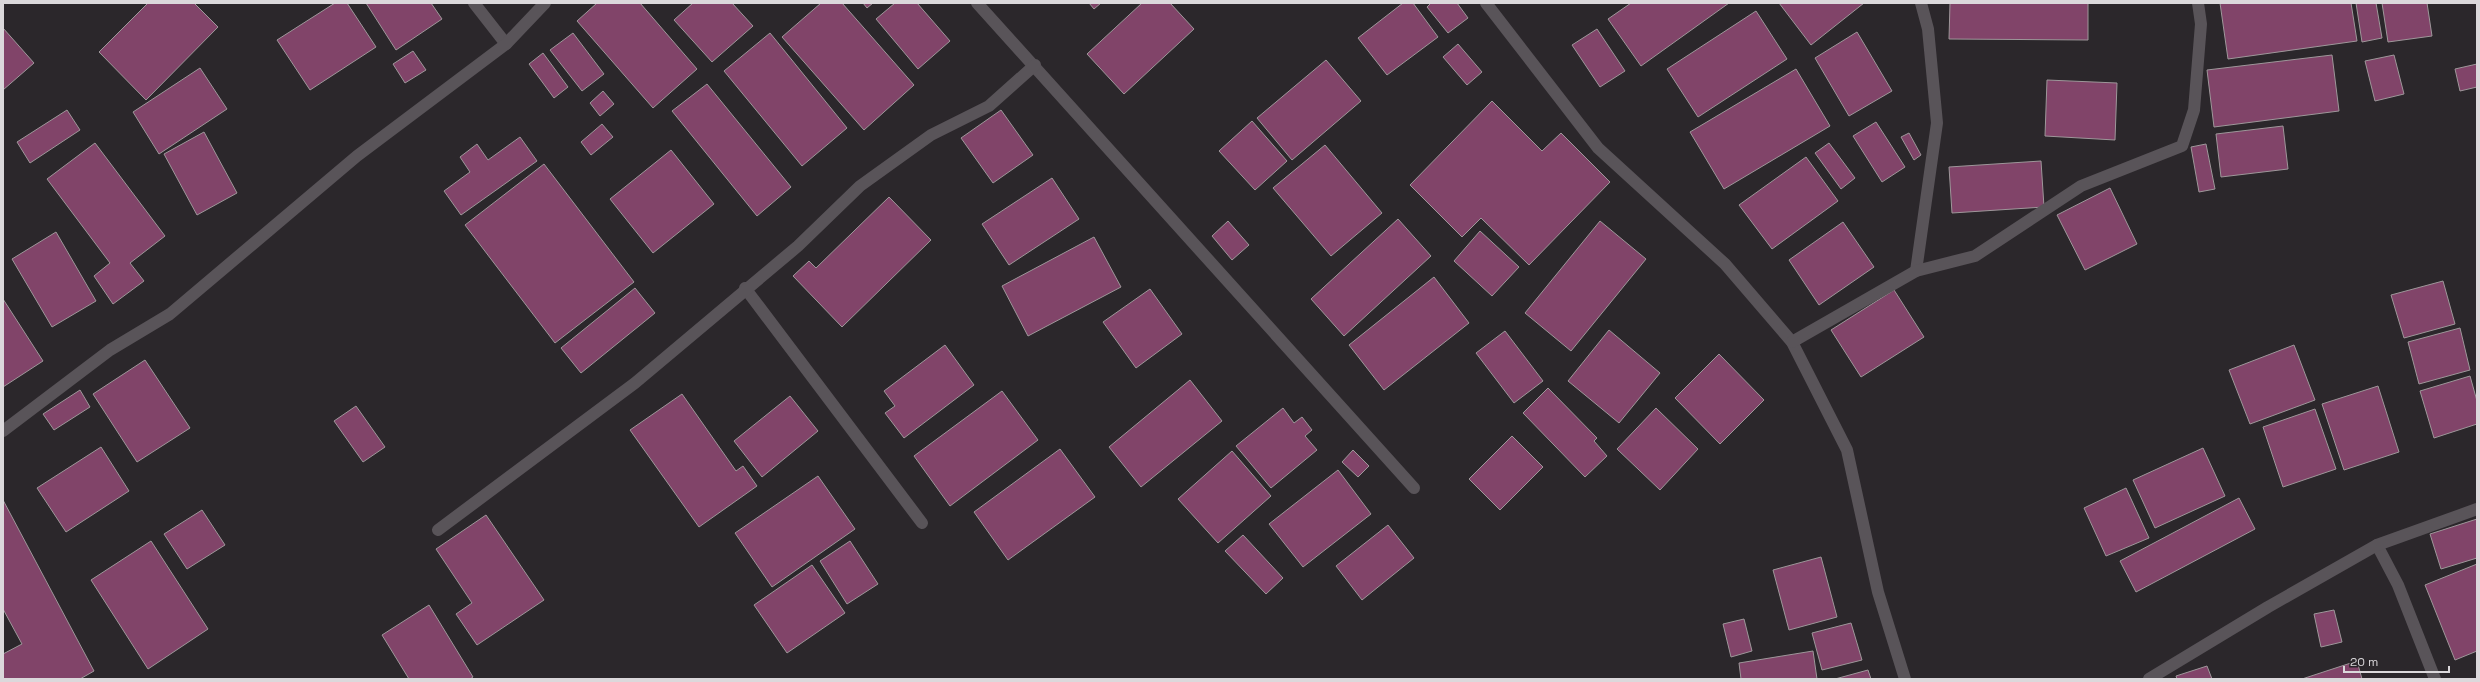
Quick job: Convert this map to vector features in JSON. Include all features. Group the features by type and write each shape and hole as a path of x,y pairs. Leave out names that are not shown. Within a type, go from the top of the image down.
{"street":[{"path":"474,3 506,44"},
{"path":"3,431 110,350 170,314 356,156 506,44 545,3"},
{"path":"977,3 1035,65 1414,488"},
{"path":"1486,3 1598,148 1725,264 1792,342 1847,450 1878,592 1906,679"},
{"path":"1916,271 1937,123 1928,29 1921,3"},
{"path":"1792,342 1916,271 1975,256 2081,186 2182,146 2194,110 2201,24 2198,3"},
{"path":"438,530 635,383 745,288 798,246 860,186 931,135 990,106 1035,65"},
{"path":"745,288 922,523"},
{"path":"2149,679 2268,607 2377,545 2477,509"},
{"path":"2377,545 2398,585 2435,679"}],"building":[{"path":"148,3 194,3 218,27 146,100 99,52"},
{"path":"335,3 347,3 376,47 310,90 277,40"},
{"path":"366,3 431,3 442,19 396,50"},
{"path":"597,3 640,3 697,69 653,108 577,21"},
{"path":"693,3 732,3 753,26 712,62 674,20"},
{"path":"821,3 842,3 914,85 864,130 782,37"},
{"path":"863,3 873,3 867,8"},
{"path":"895,3 917,3 950,41 918,69 876,19"},
{"path":"1089,3 1101,3 1094,9"},
{"path":"1142,3 1170,3 1194,29 1124,94 1087,54"},
{"path":"1403,3 1413,3 1438,37 1387,75 1358,38"},
{"path":"1431,3 1457,3 1468,18 1448,33 1427,7"},
{"path":"1631,3 1729,3 1641,66 1608,19"},
{"path":"1779,3 1864,3 1811,45"},
{"path":"1950,3 2088,3 2088,40 1949,39"},
{"path":"2220,3 2351,3 2357,41 2228,59"},
{"path":"2356,3 2376,3 2382,38 2362,42"},
{"path":"2382,3 2427,3 2432,36 2388,42"},
{"path":"1756,11 1787,59 1698,117 1667,69"},
{"path":"3,28 34,63 3,90"},
{"path":"1597,29 1625,71 1600,87 1572,45"},
{"path":"1857,32 1892,91 1849,116 1815,58"},
{"path":"573,33 604,74 582,91 550,50"},
{"path":"770,33 847,128 802,166 724,71"},
{"path":"1458,44 1482,72 1467,85 1443,57"},
{"path":"413,51 426,70 405,83 393,64"},
{"path":"543,53 568,87 554,98 529,64"},
{"path":"2332,55 2339,111 2214,127 2207,70"},
{"path":"2394,55 2404,94 2375,101 2365,61"},
{"path":"1326,60 1361,101 1292,160 1257,118"},
{"path":"2477,64 2477,87 2460,91 2455,69"},
{"path":"200,68 227,109 159,154 133,112"},
{"path":"1796,69 1830,126 1724,189 1690,132"},
{"path":"2047,80 2117,83 2115,140 2045,136"},
{"path":"707,84 791,187 757,216 672,111"},
{"path":"603,91 614,104 600,116 590,103"},
{"path":"1492,101 1542,151 1561,133 1610,182 1529,265 1481,218 1462,237 1410,185"},
{"path":"67,110 80,130 30,163 17,142"},
{"path":"1001,110 1033,155 993,183 961,138"},
{"path":"1252,121 1287,161 1255,190 1219,151"},
{"path":"1876,122 1905,167 1882,182 1853,136"},
{"path":"602,124 613,137 591,155 581,142"},
{"path":"2283,126 2288,169 2221,177 2216,134"},
{"path":"204,132 237,193 197,215 164,154"},
{"path":"1909,133 1921,155 1914,160 1901,137"},
{"path":"520,137 537,161 461,215 444,191 470,172 460,157 477,144 488,160"},
{"path":"95,143 165,236 130,263 144,281 113,304 94,276 110,263 47,179"},
{"path":"1829,143 1855,178 1841,189 1815,153"},
{"path":"2206,144 2215,189 2199,192 2191,147"},
{"path":"1325,145 1382,213 1331,256 1273,188"},
{"path":"671,150 714,204 653,253 610,199"},
{"path":"1806,157 1838,201 1772,249 1739,205"},
{"path":"2041,161 2044,207 1952,213 1949,167"},
{"path":"544,164 634,282 555,343 465,225"},
{"path":"1052,178 1079,219 1009,265 982,224"},
{"path":"2110,188 2137,244 2085,270 2057,215"},
{"path":"889,197 931,240 842,327 793,276 809,261 816,268"},
{"path":"1398,219 1431,256 1344,336 1311,299"},
{"path":"1228,221 1249,245 1232,260 1212,236"},
{"path":"1600,221 1646,259 1571,351 1525,313"},
{"path":"1843,222 1874,267 1819,305 1789,260"},
{"path":"1480,231 1519,267 1492,296 1454,261"},
{"path":"56,232 96,301 52,327 12,259"},
{"path":"1094,237 1121,287 1028,336 1002,286"},
{"path":"1434,277 1469,323 1384,390 1349,345"},
{"path":"2443,281 2455,324 2404,338 2391,295"},
{"path":"635,288 655,313 581,373 561,348"},
{"path":"1150,289 1182,334 1136,368 1103,322"},
{"path":"1894,290 1924,337 1861,377 1831,330"},
{"path":"3,299 43,361 3,387"},
{"path":"2460,328 2470,370 2419,384 2408,342"},
{"path":"1609,330 1660,373 1619,423 1568,381"},
{"path":"1505,331 1543,381 1514,403 1476,353"},
{"path":"945,345 974,385 904,438 885,413 895,406 884,391"},
{"path":"2294,345 2315,400 2250,424 2229,370"},
{"path":"1719,354 1764,400 1720,444 1675,398"},
{"path":"145,360 190,428 137,462 93,394"},
{"path":"2470,376 2477,401 2477,424 2434,438 2420,391"},
{"path":"1190,380 1222,421 1141,487 1109,447"},
{"path":"2378,386 2399,452 2344,470 2322,404"},
{"path":"1548,388 1597,438 1594,441 1607,456 1585,477 1523,413"},
{"path":"80,390 90,407 54,430 43,414"},
{"path":"1002,391 1038,440 950,506 914,456"},
{"path":"682,394 736,471 743,466 757,486 699,527 630,430"},
{"path":"790,396 818,431 762,477 734,441"},
{"path":"356,406 385,447 363,462 334,421"},
{"path":"1283,408 1294,423 1302,417 1312,430 1305,436 1317,450 1271,488 1236,446"},
{"path":"1656,408 1698,449 1660,490 1617,449"},
{"path":"2315,409 2336,469 2283,487 2263,427"},
{"path":"1512,436 1543,467 1500,510 1469,479"},
{"path":"101,447 129,491 66,532 37,488"},
{"path":"2203,448 2225,496 2155,528 2133,480"},
{"path":"1060,449 1095,497 1008,560 974,512"},
{"path":"1353,450 1369,466 1358,477 1342,462"},
{"path":"1232,451 1271,496 1218,543 1178,499"},
{"path":"1338,470 1371,514 1303,567 1269,524"},
{"path":"818,476 855,529 772,587 735,533"},
{"path":"2126,488 2149,538 2106,556 2084,508"},
{"path":"2239,498 2255,529 2136,592 2120,561"},
{"path":"3,500 94,671 80,679 3,679 3,654 22,644 3,609"},
{"path":"202,510 225,545 187,569 164,534"},
{"path":"486,515 544,600 477,645 456,614 472,603 436,549"},
{"path":"2477,519 2477,558 2441,569 2430,534"},
{"path":"1388,525 1414,558 1362,600 1336,566"},
{"path":"1243,535 1283,578 1266,594 1225,551"},
{"path":"151,541 208,629 148,669 91,580"},
{"path":"850,541 878,584 847,604 820,561"},
{"path":"1821,557 1837,617 1789,630 1773,570"},
{"path":"2477,564 2477,651 2455,660 2425,585"},
{"path":"812,565 845,613 787,653 754,605"},
{"path":"429,605 473,677 470,679 409,679 382,635"},
{"path":"2334,610 2342,642 2321,647 2314,614"},
{"path":"1744,619 1752,651 1731,657 1723,624"},
{"path":"1851,623 1862,660 1822,670 1812,633"},
{"path":"1813,651 1817,679 1741,679 1739,663"},
{"path":"2357,661 2362,679 2302,679"},
{"path":"2207,666 2212,679 2177,679 2176,676"},
{"path":"1868,670 1871,679 1835,679"}]}
